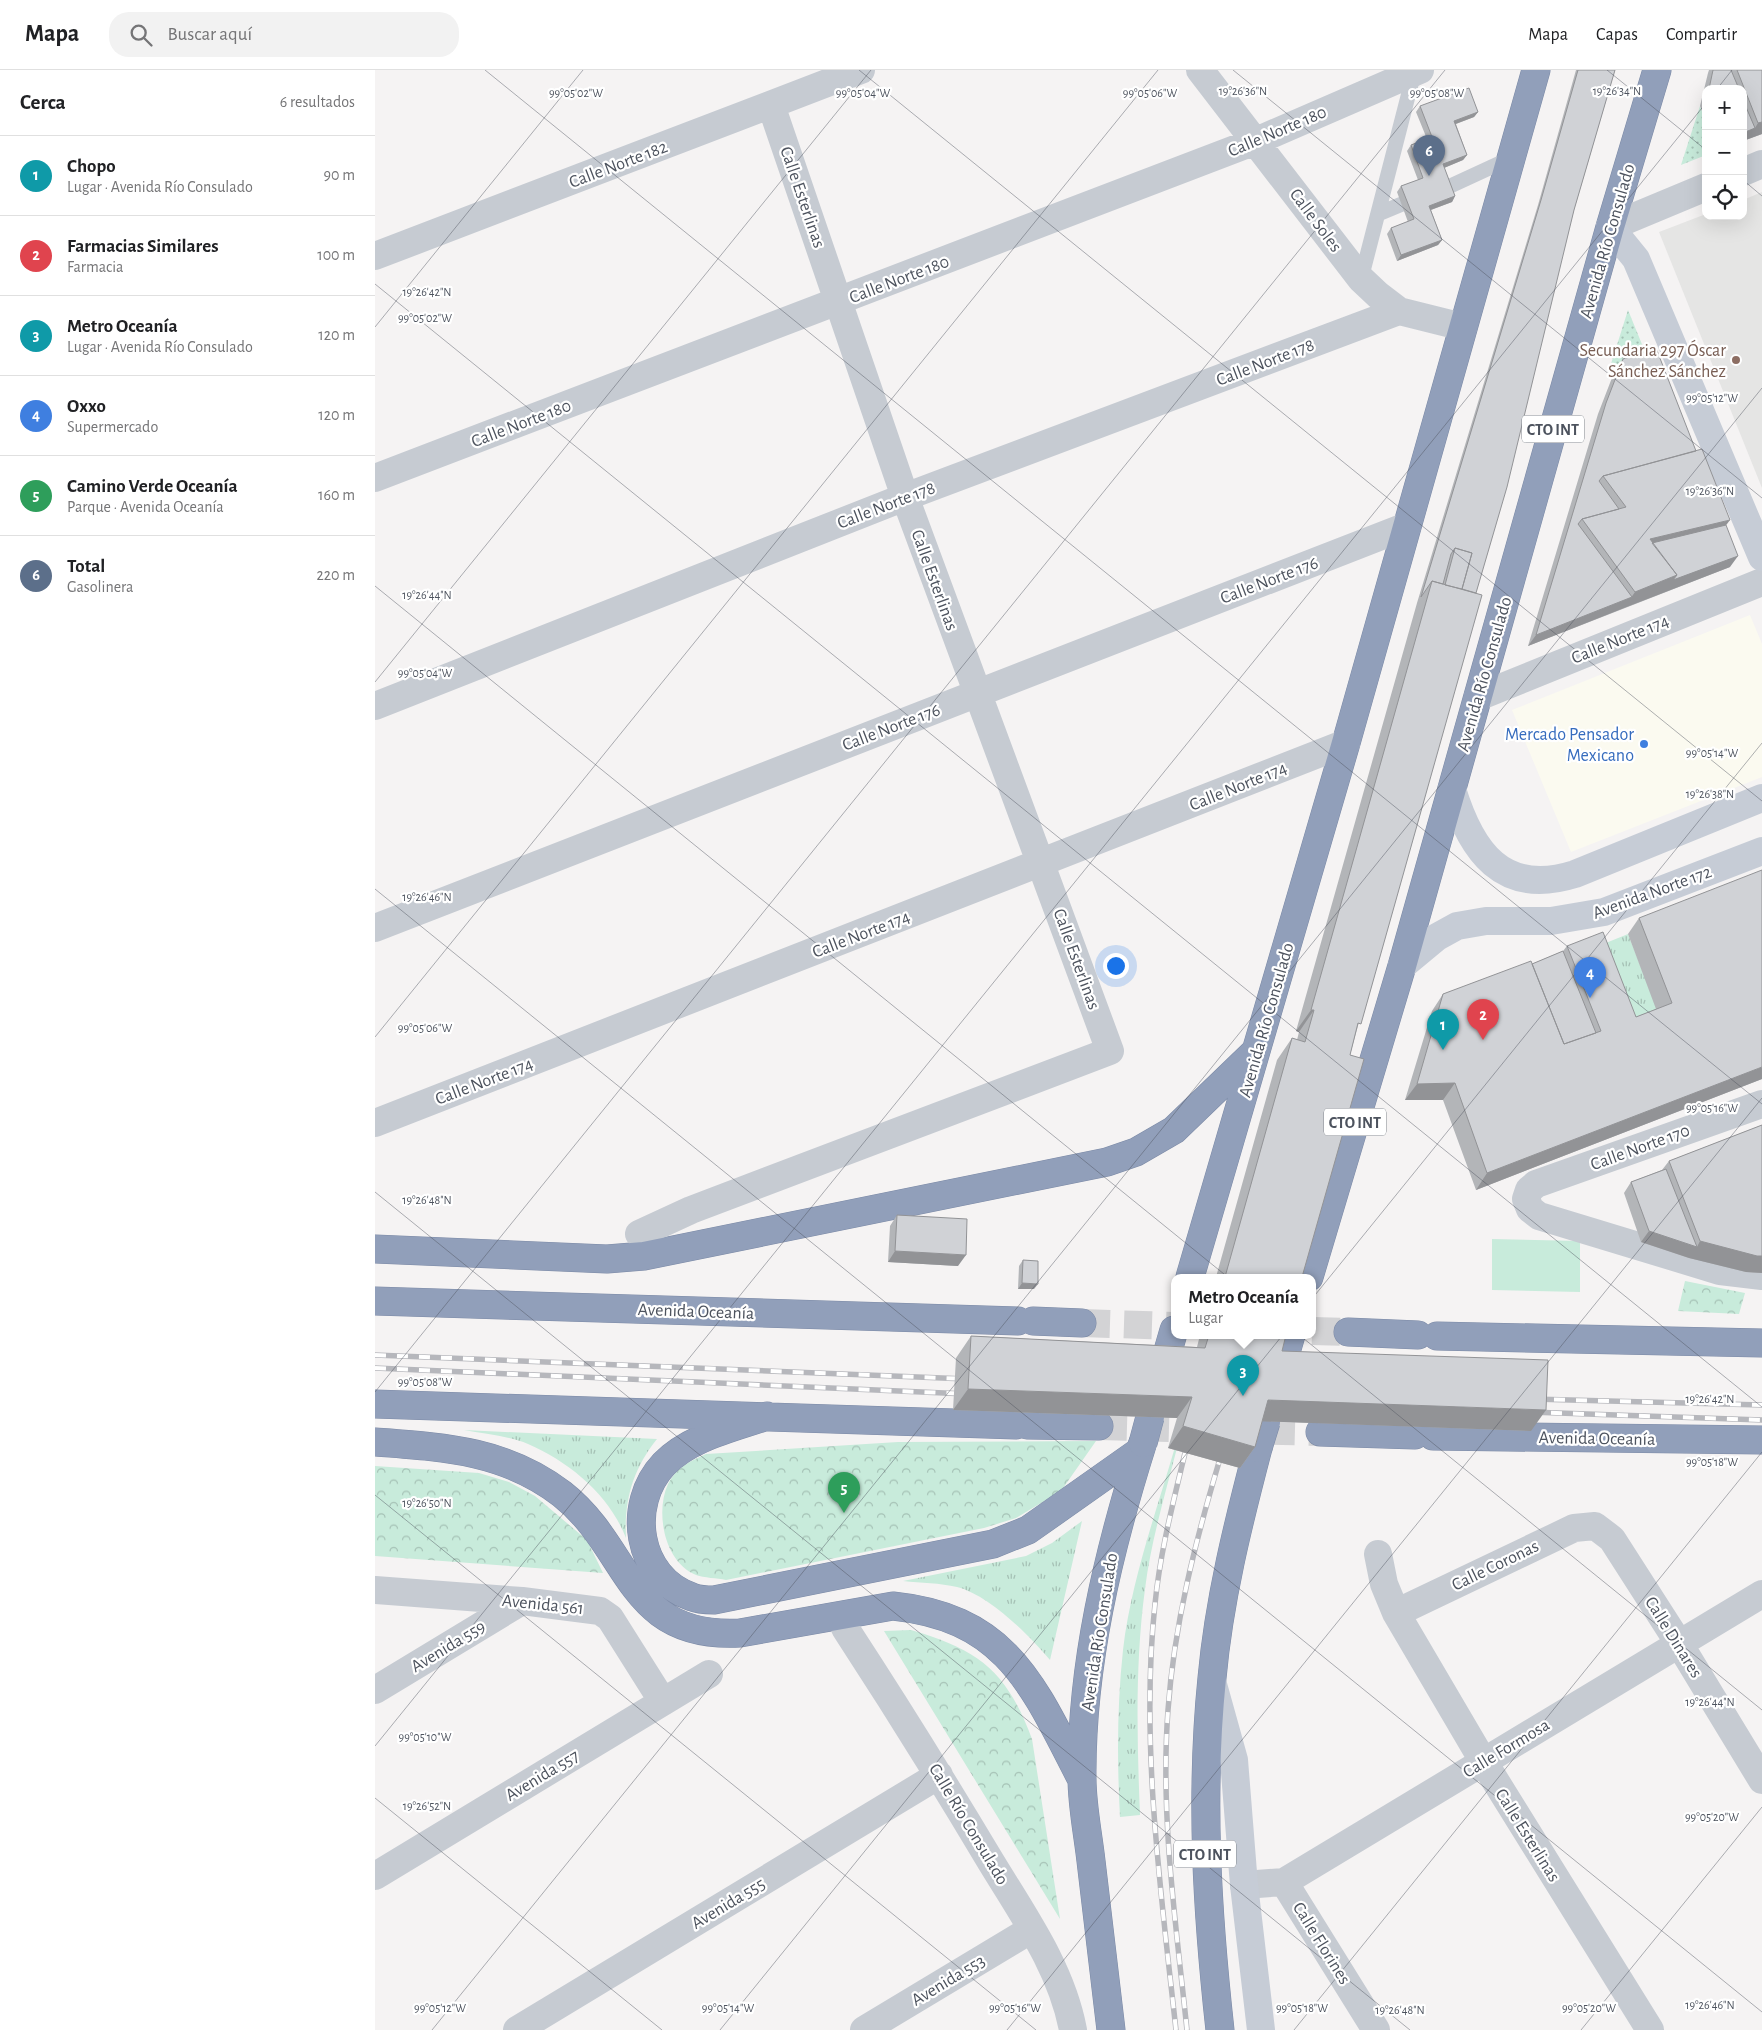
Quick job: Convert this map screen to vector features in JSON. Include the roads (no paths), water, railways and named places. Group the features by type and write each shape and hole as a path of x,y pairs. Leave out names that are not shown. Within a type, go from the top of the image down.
{"highway":[{"name":"Avenida Río Consulado","path":"1191,1274 1346,743 1536,70"},
{"name":"Avenida Río Consulado","path":"1310,1274 1402,966 1610,226 1657,70"},
{"path":"375,1249 607,1259 644,1256 1107,1162 1136,1152 1174,1130 1258,1049"},
{"name":"Avenida Oceanía","path":"375,1301 1082,1323"},
{"path":"1348,1332 1762,1343"},
{"path":"1163,1368 1171,1339"},
{"path":"1280,1373 1290,1339"},
{"path":"375,1404 1099,1426"},
{"path":"767,1416 692,1445 665,1464 647,1490 641,1520 646,1552 660,1574 679,1592 693,1598 714,1600 993,1544 1028,1530 1141,1447"},
{"name":"Avenida Río Consulado","path":"1111,2030 1082,1780 1089,1667 1117,1526 1150,1417"},
{"name":"CTO INT","path":"1220,2030 1207,1895 1204,1820 1212,1678 1228,1570 1266,1422"},
{"name":"Avenida Oceanía","path":"1319,1432 1762,1440"},
{"path":"375,1442 451,1448 475,1452 501,1460 543,1480 562,1494 591,1522 641,1597 656,1610 689,1628 723,1634 740,1633 893,1606 919,1609 943,1615 967,1625 1004,1652 1037,1692 1082,1780"}],"street":[{"name":"Calle Norte 182","path":"375,256 861,70"},
{"name":"Calle Soles","path":"1200,70 1361,278 1378,295 1399,311 1463,327"},
{"name":"Calle Norte 180","path":"375,478 1256,141 1417,71"},
{"name":"Calle Esterlinas","path":"639,1234 691,1210 1110,1050 905,497 771,105"},
{"path":"1747,170 1762,164"},
{"path":"1702,189 1610,226 1636,259 1762,557"},
{"name":"Calle Norte 178","path":"375,706 905,497 1399,311"},
{"name":"Calle Norte 176","path":"375,928 1407,526"},
{"name":"Calle Norte 174","path":"1478,697 1762,582"},
{"name":"Calle Norte 174","path":"375,1124 1346,743"},
{"path":"1452,789 1462,821 1471,839 1490,861 1516,876 1546,880 1575,874 1762,798"},
{"name":"Avenida Norte 172","path":"1402,966 1424,946 1457,926 1485,921 1551,921 1604,912 1762,851"},
{"name":"Calle Norte 170","path":"1762,1104 1536,1184 1529,1190 1526,1199 1530,1210 1539,1216 1720,1271 1762,1276"},
{"name":"Calle Coronas","path":"1396,1613 1573,1528 1595,1526"},
{"name":"Calle Dinares","path":"1595,1526 1612,1540 1680,1645 1762,1780"},
{"name":"Calle Esterlinas","path":"1378,1554 1384,1584 1396,1613 1483,1762 1650,2030"},
{"name":"Avenida 561","path":"375,1590 595,1609 606,1614 663,1702"},
{"name":"Calle Formosa","path":"1244,1885 1284,1882 1762,1594"},
{"name":"Avenida 559","path":"375,1690 522,1602"},
{"name":"Calle Río Consulado","path":"845,1628 939,1775 1032,1929 1055,1973 1073,2030"},
{"name":"Avenida 557","path":"375,1876 709,1674"},
{"name":"CTO INT","path":"1212,1678 1235,1760 1244,1885 1261,2030"},
{"name":"Avenida 555","path":"517,2030 939,1775"},
{"name":"Calle Florines","path":"1284,1882 1376,2030"},
{"name":"Avenida 553","path":"864,2030 1032,1929"}],"lane":[{"path":"1361,278 1417,71"},
{"path":"1446,188 1511,158"},
{"path":"1378,214 1402,204"}],"tunnel":[{"path":"1082,1323 1171,1326"},
{"path":"1316,1331 1348,1332"},
{"path":"1099,1426 1320,1432"}],"railway":[{"path":"375,1355 967,1379"},
{"path":"375,1368 967,1394"},
{"path":"1532,1399 1762,1405"},
{"path":"1529,1412 1762,1420"},
{"path":"1176,2030 1154,1817 1150,1710 1151,1656 1157,1585 1167,1528 1185,1453"},
{"path":"1187,2030 1170,1870 1166,1790 1168,1710 1180,1616 1202,1523 1219,1462"}],"place":[{"name":"Total","path":"1429,176"},
{"name":"Secundaria 297 Óscar Sánchez Sánchez","path":"1736,360"},
{"name":"Mercado Pensador Mexicano","path":"1644,744"},
{"name":"Oxxo","path":"1590,998"},
{"name":"Farmacias Similares","path":"1483,1040"},
{"name":"Chopo","path":"1443,1050"},
{"name":"Metro Oceanía","path":"1243,1396"},
{"name":"Camino Verde Oceanía","path":"844,1513"}]}
